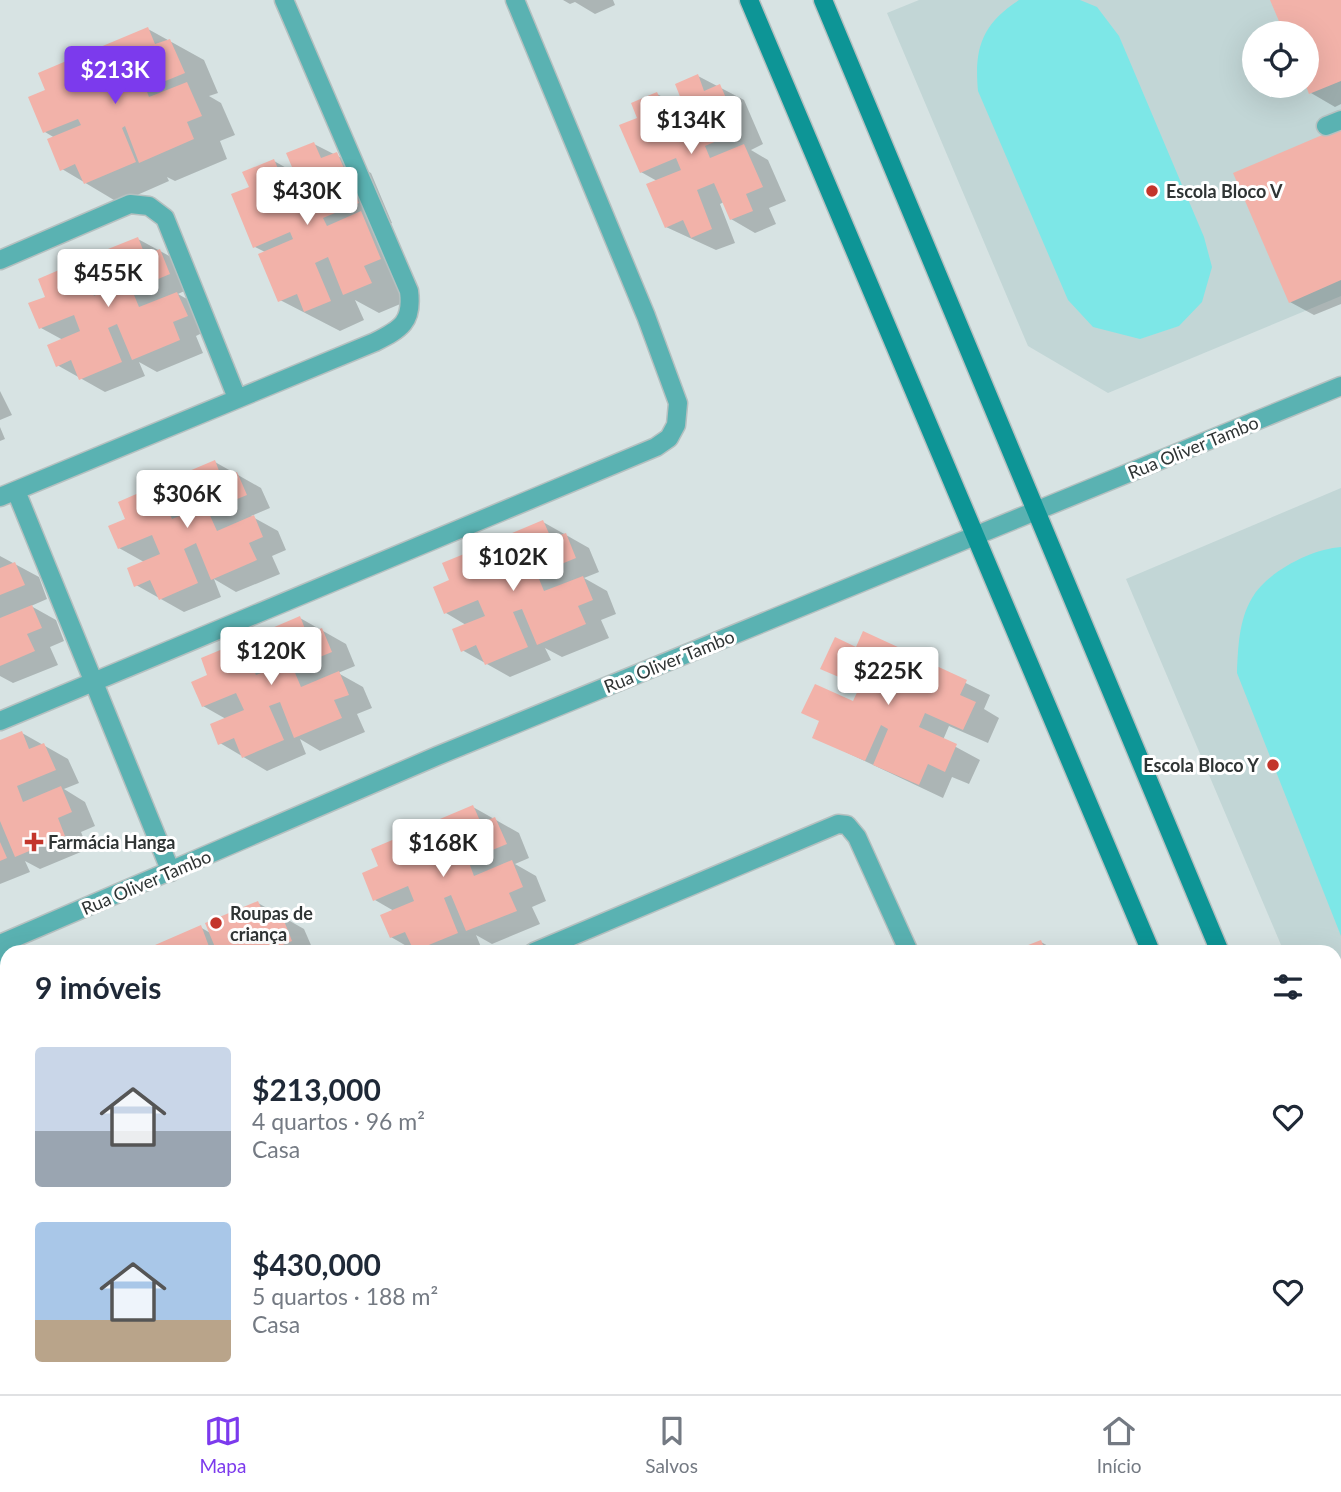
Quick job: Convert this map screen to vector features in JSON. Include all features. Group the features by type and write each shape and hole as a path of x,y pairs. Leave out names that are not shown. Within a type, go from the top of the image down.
{"street":[{"path":"172,872 95,681 8,494 386,337 405,322 411,308 409,291 284,0"},
{"path":"0,721 656,446 669,438 676,425 678,403 646,316 515,0"},
{"path":"749,0 1148,945"},
{"path":"823,0 1217,945"},
{"path":"0,260 130,204 149,206 165,218 237,398"},
{"name":"Rua Oliver Tambo","path":"0,944 437,756 1341,386"},
{"path":"551,945 838,824 847,825 857,837 906,945"}],"shaded area":[{"name":"Escola Bloco V","path":"919,0 1341,0 1341,296 1108,393 1028,346 887,13"},
{"path":"1019,0 1080,0 1097,7 1119,36 1204,237 1212,267 1202,302 1179,326 1140,339 1093,327 1068,300 978,91 979,50 983,38 996,18"},
{"name":"Escola Bloco Y","path":"1341,488 1341,945 1281,945 1126,579"},
{"path":"1341,547 1341,936 1237,673 1242,625 1248,606 1259,588 1304,557"}],"building":[{"path":"1270,0 1341,0 1341,81 1319,90 1319,21 1279,21"},
{"path":"148,27 155,44 170,39 185,73 146,89 149,97 187,82 202,116 187,122 194,139 139,163 125,126 122,128 136,162 84,184 75,164 60,171 47,139 81,125 78,119 43,133 28,97 45,90 38,73 90,51 104,85 107,84 93,50"},
{"path":"698,74 704,91 720,84 740,131 705,146 710,158 744,144 763,187 746,194 753,211 730,220 714,183 697,190 712,229 691,238 683,220 665,228 646,184 681,170 676,158 640,173 619,125 637,118 631,103 657,92 674,131 691,124 675,84"},
{"path":"1341,127 1341,280 1289,303 1233,173"},
{"path":"314,142 321,158 337,152 359,203 323,218 327,226 361,211 381,259 364,266 372,283 343,295 328,257 315,263 331,301 304,312 297,294 278,302 258,254 293,239 290,232 253,248 231,194 249,187 242,172 274,159 290,198 303,193 286,153"},
{"path":"138,237 145,255 160,249 170,274 132,290 139,307 177,292 188,316 173,322 180,340 132,360 117,324 108,328 122,362 79,380 71,360 56,367 47,345 80,331 74,315 39,329 28,303 45,297 38,279 80,261 94,296 102,292 88,257"},
{"path":"215,460 222,479 237,472 247,495 208,511 217,531 254,515 263,537 249,543 257,560 211,580 196,543 184,549 198,583 159,600 150,580 134,587 127,568 160,554 152,535 118,549 108,526 125,519 118,502 157,485 172,519 182,515 168,480"},
{"path":"543,520 551,538 566,533 576,558 537,574 544,591 583,576 593,600 578,606 586,624 537,645 522,609 513,612 528,647 485,665 476,645 461,652 452,629 485,616 478,600 444,614 433,587 449,580 442,563 486,545 500,579 507,577 493,541"},
{"path":"15,562 25,585 0,595 0,568"},
{"path":"32,605 42,628 27,634 35,651 0,666 0,618"},
{"path":"300,616 307,634 322,628 332,652 293,668 301,687 339,671 349,695 334,700 342,718 294,738 280,702 269,706 284,740 242,758 234,738 218,745 210,724 244,710 236,693 202,707 191,682 207,675 201,658 242,641 256,675 266,671 251,637"},
{"path":"863,631 913,654 898,687 905,690 919,658 967,680 960,695 976,702 963,730 925,713 919,727 957,744 945,772 928,764 919,785 873,765 888,729 881,725 865,761 812,738 819,721 801,713 815,684 853,701 860,686 820,669 835,637 856,647"},
{"path":"22,731 29,749 44,743 56,770 17,786 23,802 61,786 72,812 58,818 65,836 15,857 0,821 0,740"},
{"path":"473,805 481,823 495,817 507,844 468,860 474,876 512,860 523,887 509,893 517,911 466,931 451,895 444,898 458,933 429,945 411,945 405,932 390,938 380,915 414,901 408,886 373,901 362,873 378,866 371,849 416,830 430,864 436,862 421,827"},
{"path":"0,842 7,858 0,861"},
{"path":"258,901 266,919 281,913 292,941 283,945 214,945 205,923"},
{"path":"201,925 208,945 155,945"},
{"path":"1041,940 1043,945 1028,945"}],"place":[{"name":"Escola Bloco V","path":"1152,191"},
{"name":"Escola Bloco Y","path":"1273,765"},
{"name":"Farmácia Hanga","path":"34,842"},
{"name":"Roupas de criança","path":"216,923"}]}
